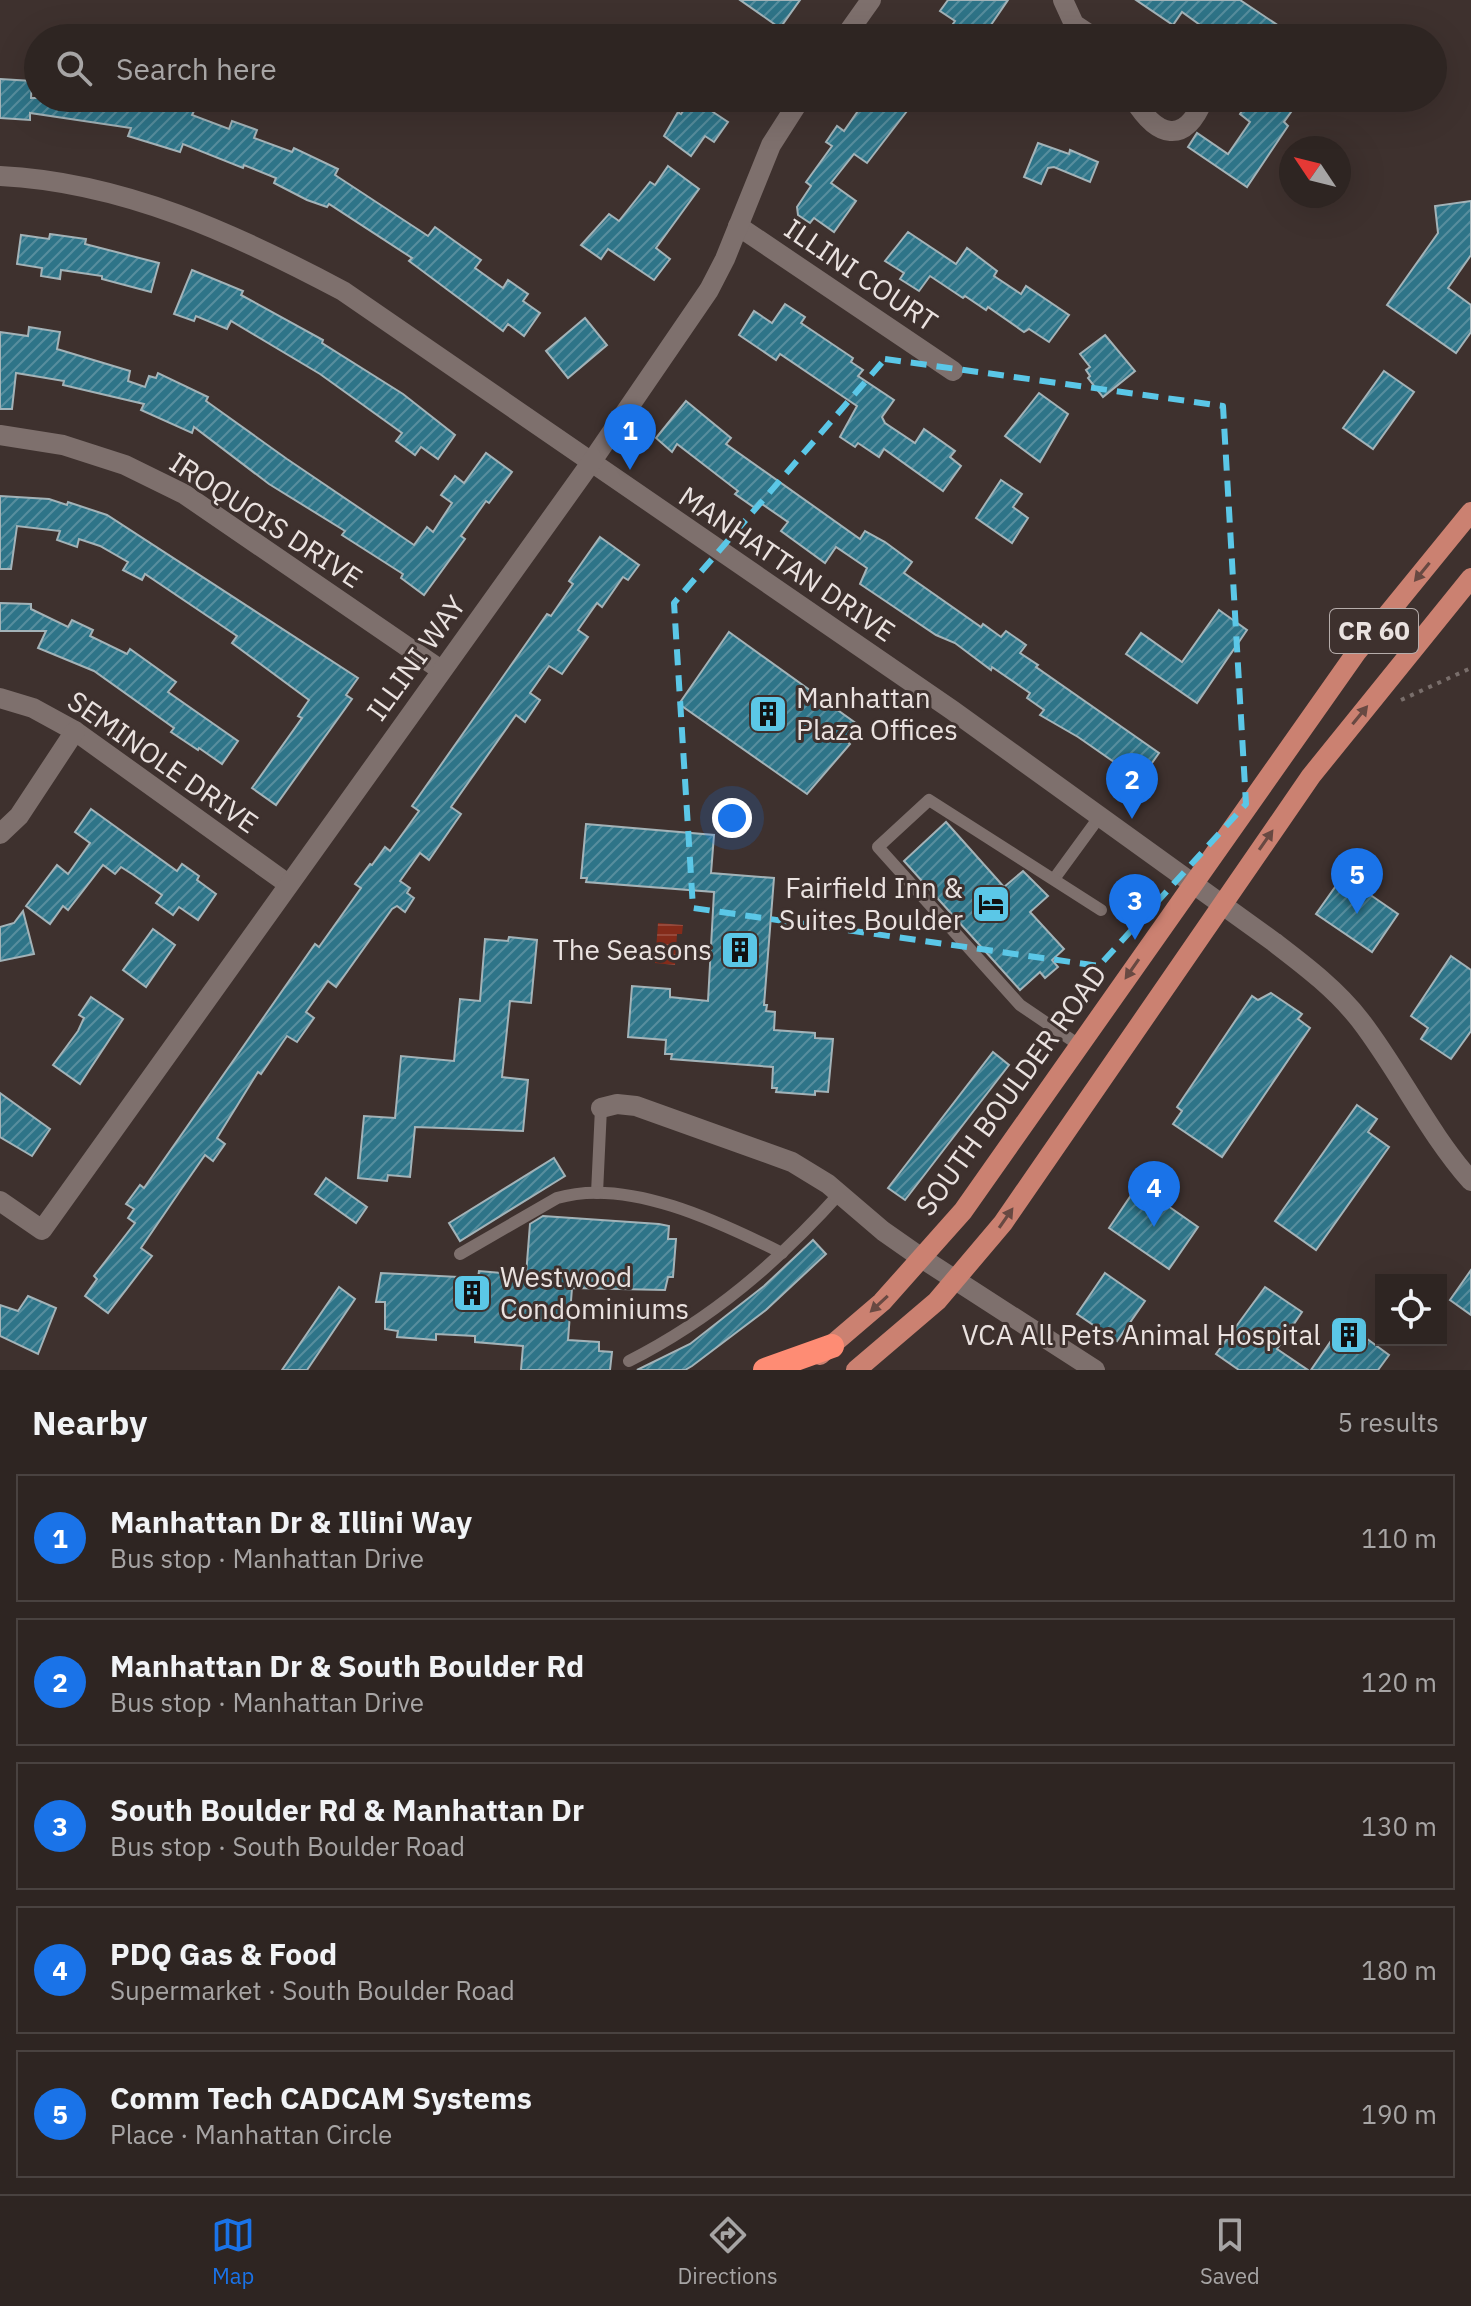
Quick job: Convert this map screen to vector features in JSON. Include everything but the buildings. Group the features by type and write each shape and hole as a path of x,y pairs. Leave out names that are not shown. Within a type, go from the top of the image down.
{"highway":[{"path":"765,1370 832,1346"}],"main road":[{"name":"SOUTH BOULDER ROAD","path":"800,1370 832,1346 923,1259 963,1211 1282,754 1356,653 1471,512"},
{"name":"CR 60","path":"1221,904 1311,776 1471,578"},
{"path":"866,1366 957,1279 1003,1223 1221,904"}],"street":[{"path":"854,24 871,0"},
{"path":"1063,0 1074,24"},
{"name":"ILLINI WAY","path":"0,1201 42,1230 590,464 709,290 771,145 792,112"},
{"path":"1141,112 1169,132 1183,131 1198,112"},
{"name":"MANHATTAN DRIVE","path":"0,176 109,193 197,220 261,247 343,291 590,464 941,702 1193,882 1320,978 1360,1020 1442,1149 1471,1181"},
{"name":"ILLINI COURT","path":"738,226 953,371"},
{"name":"IROQUOIS DRIVE","path":"0,435 63,445 113,461 184,494 441,670"},
{"name":"SEMINOLE DRIVE","path":"0,698 33,708 75,731 288,884"},
{"path":"0,834 19,816 75,731"},
{"path":"601,1108 617,1104 636,1106 792,1162 840,1193 883,1231 923,1259 1095,1370"}],"lane":[{"path":"1079,1045 1020,1005 878,847 929,800 1101,910"},
{"path":"1054,879 1100,816"},
{"path":"597,1193 601,1108"},
{"path":"460,1254 557,1198 597,1193 709,1216 782,1253"},
{"path":"629,1361 673,1339 739,1293 840,1193"}],"path":[{"path":"1401,700 1471,668"}],"highlighted area":[{"path":"885,359 1223,406 1246,804 1099,966 693,908 674,603"}],"shaded area":[{"path":"658,923 683,925 682,934 677,934 675,965 655,963"}],"place":[{"name":"Manhattan Dr & Illini Way","path":"630,470"},
{"name":"Manhattan Plaza Offices","path":"768,714"},
{"name":"Manhattan Dr & South Boulder Rd","path":"1132,819"},
{"name":"Fairfield Inn & Suites Boulder","path":"991,904"},
{"name":"Comm Tech CADCAM Systems","path":"1357,914"},
{"name":"South Boulder Rd & Manhattan Dr","path":"1135,940"},
{"name":"The Seasons","path":"740,950"},
{"name":"PDQ Gas & Food","path":"1154,1227"},
{"name":"Westwood Condominiums","path":"472,1293"},
{"name":"VCA All Pets Animal Hospital","path":"1349,1335"}]}
